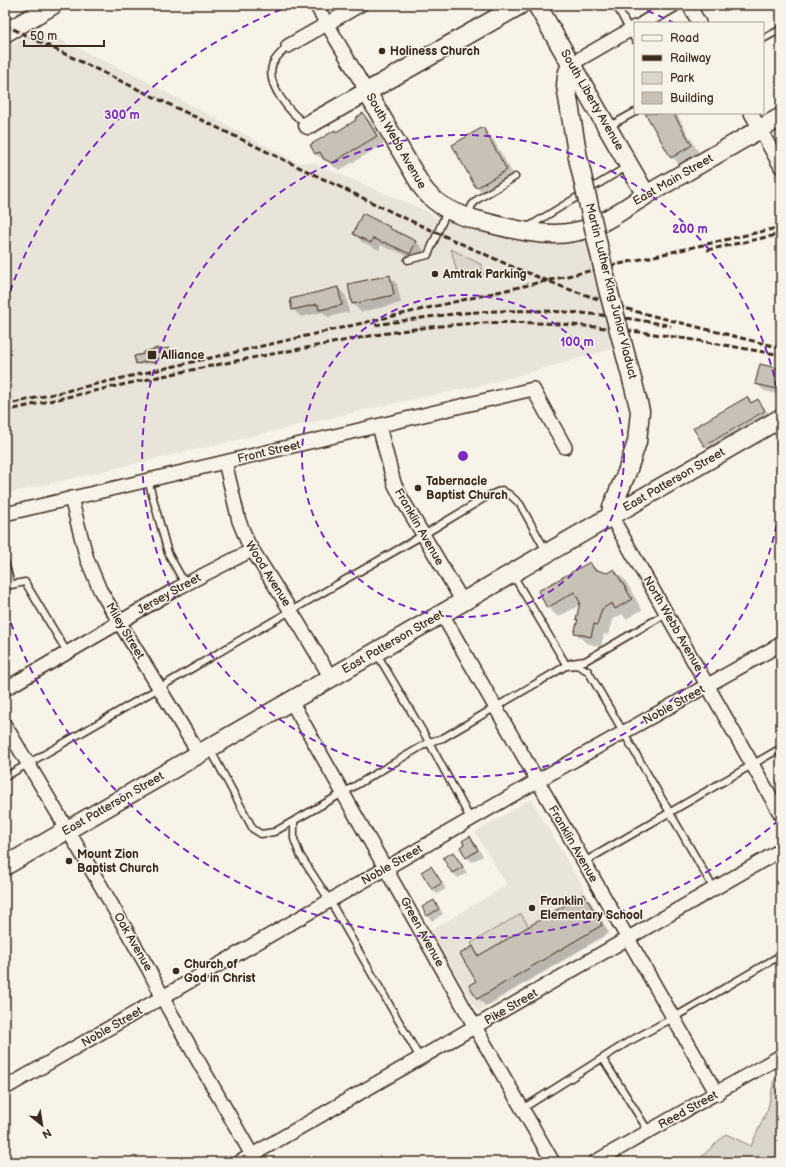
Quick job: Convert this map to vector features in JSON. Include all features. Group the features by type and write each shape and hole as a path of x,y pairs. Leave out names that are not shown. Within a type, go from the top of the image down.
{"street":[{"path":"5,33 53,5"},
{"name":"South Webb Avenue","path":"316,5 422,187 432,199 448,209 490,224 522,230 562,234"},
{"path":"288,46 360,5"},
{"path":"308,125 520,5"},
{"name":"South Liberty Avenue","path":"537,5 646,195"},
{"path":"645,22 674,5"},
{"path":"689,5 698,22"},
{"path":"571,64 633,33"},
{"name":"Martin Luther King Junior Viaduct","path":"571,64 567,75 566,86 578,158 608,289 640,411 637,442 627,472 612,508 611,516"},
{"path":"752,114 781,166"},
{"name":"East Main Street","path":"562,234 575,232 607,219 781,117"},
{"name":"Front Street","path":"5,514 379,426 533,388 565,447"},
{"name":"East Patterson Street","path":"5,866 611,516 780,422"},
{"name":"Franklin Avenue","path":"379,426 394,483 463,602"},
{"name":"Wood Avenue","path":"225,462 239,521 252,550 331,678"},
{"name":"Miley Street","path":"71,498 87,560 93,575 119,622 159,688 204,751"},
{"name":"North Webb Avenue","path":"611,516 781,815"},
{"name":"Jersey Street","path":"5,689 185,584 252,550"},
{"name":"Franklin Avenue","path":"442,614 717,1094"},
{"name":"Noble Street","path":"5,1088 537,781 781,644"},
{"name":"Green Avenue","path":"291,701 553,1162"},
{"name":"Oak Avenue","path":"5,725 149,970 254,1159"},
{"name":"Pike Street","path":"240,1162 254,1159 420,1058 781,850"},
{"name":"Reed Street","path":"595,1162 717,1094 781,1056"}],"lane":[{"path":"616,5 633,33"},
{"path":"764,38 781,28"},
{"path":"288,46 273,62 271,76 276,90 290,111 308,125"},
{"path":"608,128 634,113"},
{"path":"522,230 629,165"},
{"path":"467,217 472,206 478,199 515,177"},
{"path":"408,260 428,255 448,209"},
{"path":"148,480 168,553 185,584"},
{"path":"5,776 488,496 502,490 520,504 547,553"},
{"path":"5,562 8,587 25,582 67,652"},
{"path":"512,574 567,666"},
{"path":"204,751 253,829 261,834 274,832 344,793 429,742 443,738 567,666 576,662 585,661 667,613"},
{"path":"376,652 429,742 471,820"},
{"path":"567,666 577,665 588,671 714,889"},
{"path":"584,862 781,748"},
{"path":"294,821 294,839 300,855 330,901 420,1058"},
{"path":"522,1109 628,1042 673,1018 781,955"},
{"path":"603,1059 649,1132"}],"shaded area":[{"path":"38,29 140,78 298,163 313,163 429,212 434,217 471,230 541,240 589,241 616,348 484,385 391,404 5,494 5,49","holes":["451,249 482,265 454,258"]},
{"name":"Franklin Elementary School","path":"531,799 610,933 478,1012 430,931 507,885 475,832"}],"green space":[{"path":"451,249 482,265 483,275 459,280"},
{"path":"521,914 529,927 478,956 471,943"},
{"path":"781,1075 781,1162 696,1162 726,1134 751,1146 768,1108 774,1080"}],"building":[{"path":"363,113 377,136 332,163 324,159 320,152 315,154 310,145 335,130 336,132 356,120 355,118"},
{"path":"646,114 674,114 692,145 671,158"},
{"path":"483,127 507,170 476,188 452,145"},
{"path":"362,214 416,241 410,254 373,238 371,243 353,234"},
{"path":"390,275 394,295 352,304 348,284"},
{"path":"338,287 342,305 319,310 318,304 292,310 290,299"},
{"path":"158,348 158,350 169,348 170,356 157,359 157,361 150,363 149,361 136,364 134,356 144,354 144,352"},
{"path":"760,364 781,369 781,390 755,384"},
{"path":"747,397 751,403 758,399 765,411 704,446 693,428"},
{"path":"590,562 594,569 607,573 614,569 632,599 615,609 612,603 602,609 597,625 594,624 591,637 574,633 578,620 576,620 580,602 574,592 547,608 538,591"},
{"path":"470,836 478,850 466,858 460,847 464,844 462,841"},
{"path":"453,852 463,867 452,873 443,858"},
{"path":"431,866 442,883 432,889 421,872"},
{"path":"584,894 602,925 477,999 469,985 476,981 460,954 473,946 478,956"},
{"path":"434,900 439,909 427,916 422,907"}],"railway":[{"path":"5,25 400,216 513,267 568,289 634,311 781,348"},
{"path":"5,405 781,227"},
{"path":"707,250 781,234"},
{"path":"375,325 465,313 551,311 599,315 671,326"},
{"path":"5,411 234,361 354,339 461,324 520,323 595,327 670,336 781,355"}],"place":[{"name":"Holiness Church","path":"382,51"},
{"name":"Amtrak Parking","path":"435,274"},
{"name":"Alliance","path":"152,355"},
{"name":"Tabernacle Baptist Church","path":"418,488"},
{"name":"Mount Zion Baptist Church","path":"69,861"},
{"name":"Franklin Elementary School","path":"532,908"},
{"name":"Church of God in Christ","path":"176,971"}]}
